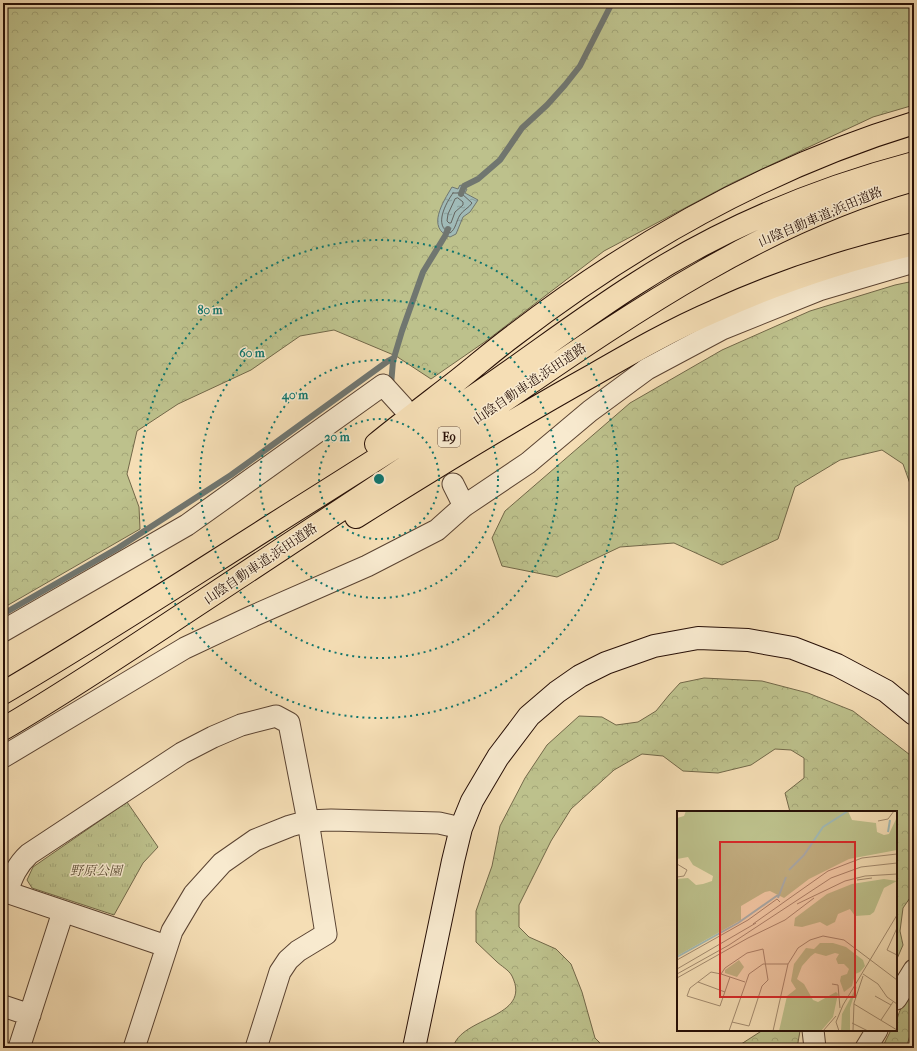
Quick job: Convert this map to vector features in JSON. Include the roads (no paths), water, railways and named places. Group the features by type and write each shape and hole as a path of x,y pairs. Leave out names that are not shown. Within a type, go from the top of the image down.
{"highway":[{"path":"190,578 364,452 513,336 565,298 628,257 692,218 734,196 837,150 914,123"},
{"name":"山陰自動車道;浜田道路","path":"3,693 190,578 464,403 638,282 686,254 743,224 802,198 857,179 914,163"},
{"name":"山陰自動車道;浜田道路","path":"3,729 56,698 276,553 592,341 699,273 752,244 801,221 853,200 914,180"},
{"path":"276,553 328,534 487,435 651,342 715,310 844,263 914,244"}],"street":[{"path":"3,757 185,648 253,616 367,566 437,530 464,506 528,463 590,411 646,369 722,329 812,293 914,262"},
{"path":"3,631 187,524 383,385 403,407"},
{"path":"453,484 464,506"},
{"path":"414,1048 462,828 472,801 498,757 529,716 557,692 580,676 606,663 654,646 698,638 748,640 793,648 836,665 886,691 914,714"},
{"path":"166,946 5,892 20,862 29,854 182,754 213,737 241,725 276,716 289,723 308,821 326,934 298,951 288,960 280,972 256,1048"},
{"path":"134,1048 172,931 194,894 222,864 255,840 290,826 308,821 331,820 439,823 462,828"},
{"path":"19,1048 63,912"},
{"path":"897,997 914,970"},
{"path":"3,1006 30,1015"},
{"path":"814,1031 815,1048"},
{"path":"866,1048 876,1031"}],"water":[{"path":"460,185 467,189 465,193 478,200 470,212 463,217 456,234 450,237 443,233 439,228 439,214 441,207 452,187 458,189"}],"waterway":[{"path":"461,194 464,186 478,179 500,160 522,128 547,105 565,85 580,66 612,3"},
{"path":"391,385 393,361 423,272 448,229"},
{"path":"3,614 118,548 231,475 394,358"}],"park label":[{"name":"野原公園","path":"96,870"}]}
